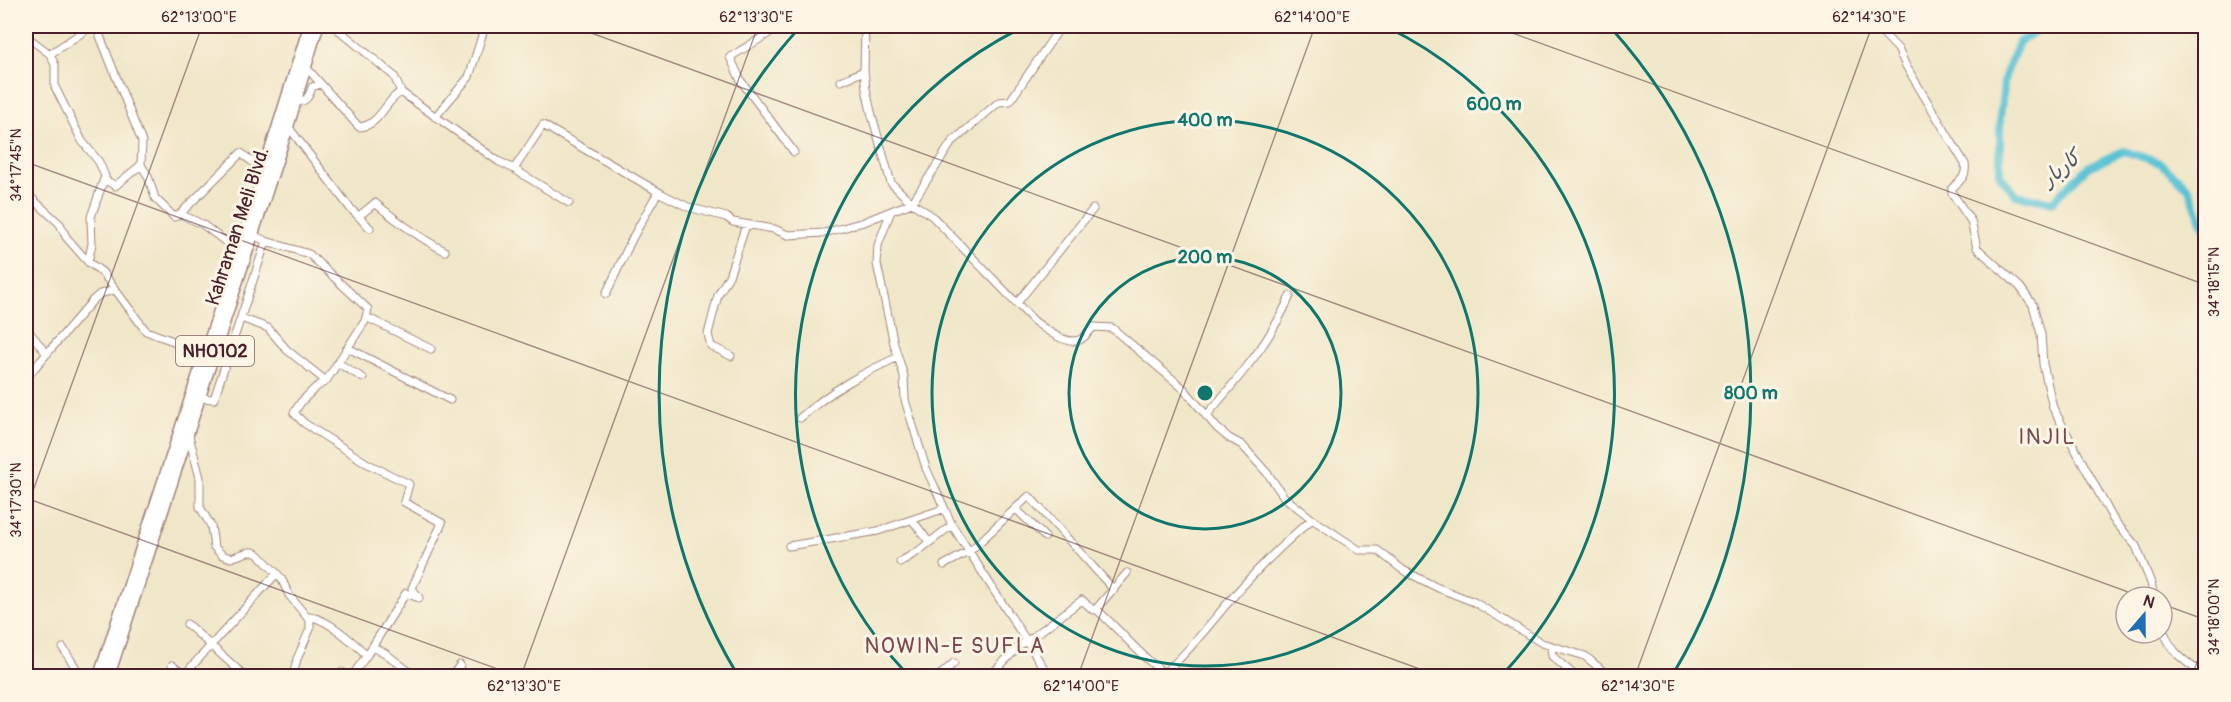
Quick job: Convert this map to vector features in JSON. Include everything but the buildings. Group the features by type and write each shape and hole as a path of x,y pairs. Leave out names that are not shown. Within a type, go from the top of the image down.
{"highway":[{"name":"Kahraman Meli Blvd.","path":"99,676 185,427 200,398 253,236 309,26"},
{"name":"Kahraman Meli Blvd.","path":"109,676 201,368 264,171 284,123 296,102 318,26"}],"street":[{"path":"50,54 94,26 142,142 141,165 148,176 155,198 174,217 180,214 241,153 264,171"},
{"path":"334,26 394,76 401,92 498,161 569,203"},
{"path":"435,117 469,77 485,26"},
{"path":"781,26 730,57 741,81 794,152"},
{"path":"865,26 864,71 871,112 891,183 912,203 932,216 1034,321 1047,331 1065,339 1077,341 1083,339 1094,327 1112,328 1184,389 1206,416 1229,438 1242,446 1268,474 1284,497 1312,519 1359,550 1377,549 1403,570 1436,587 1474,602 1542,643 1585,656 1609,676"},
{"path":"514,169 543,125 688,207 726,217 733,222 774,229 788,235 824,233 864,222 912,203 952,142 999,102 1010,101 1061,26"},
{"path":"1876,26 1898,49 1965,164 1965,176 1952,188 1952,193 1971,221 1977,248 2020,287 2032,305 2041,334 2043,364 2053,408 2113,519 2136,546 2152,585"},
{"path":"26,36 50,54 55,64 55,87 82,141 99,162 105,176 91,217 92,244 88,262"},
{"path":"306,68 359,127 364,127 382,114 394,96 401,92"},
{"path":"841,81 864,71"},
{"path":"296,102 306,99 310,96 312,87 321,84"},
{"path":"284,123 350,208 370,228"},
{"path":"104,179 115,186 141,165"},
{"path":"606,294 633,237 658,192"},
{"path":"26,193 60,224 66,237 88,262 102,272 146,331 173,342 201,368"},
{"path":"359,216 375,202 406,228 445,251"},
{"path":"1017,303 1093,209"},
{"path":"891,211 878,245 877,264 904,376 905,400 926,468 952,525 1050,676"},
{"path":"180,214 202,224 239,252"},
{"path":"730,356 711,346 708,334 718,295 729,276 746,225"},
{"path":"253,236 309,254 369,309 348,348 326,381 315,388 294,413 304,423 368,464 409,484 404,502 442,523 412,588 421,599 406,593 387,620 373,647 351,676 342,672"},
{"path":"200,398 214,399 266,241"},
{"path":"26,378 93,300 100,294 114,290"},
{"path":"1206,416 1240,375 1284,311 1290,296"},
{"path":"366,317 431,349"},
{"path":"241,318 268,328 287,350 326,381"},
{"path":"26,328 47,354"},
{"path":"348,348 450,400"},
{"path":"800,418 853,378 898,357"},
{"path":"338,363 363,378"},
{"path":"185,427 200,478 200,507 211,526 214,547 222,555 231,558 254,552 277,573 289,596 308,617 310,629 297,659 293,676"},
{"path":"944,565 970,552 1029,496 1114,590"},
{"path":"789,546 878,531 914,521 943,509"},
{"path":"1016,509 1045,537"},
{"path":"990,676 1021,644 1082,600 1093,610 1096,609 1164,673 1284,542 1312,519"},
{"path":"914,521 929,542"},
{"path":"900,562 952,525"},
{"path":"172,665 185,676 277,573"},
{"path":"1096,609 1127,573"},
{"path":"308,617 316,616 349,638 367,655"},
{"path":"187,624 244,675"},
{"path":"2169,645 2176,654 2205,676"},
{"path":"1551,646 1552,656 1574,674 1571,676"},
{"path":"373,647 385,653 415,676"},
{"path":"63,648 81,676"},
{"path":"942,676 954,663"},
{"path":"452,676 460,665"}],"waterway":[{"name":"کاربار","path":"2043,26 2019,42 2005,76 2000,117 2000,175 2016,195 2052,202 2088,167 2124,151 2160,163 2188,187 2206,231"}],"district":[{"name":"INJIL","path":"2047,436"},
{"name":"NOWIN-E SUFLA","path":"955,645"}]}
